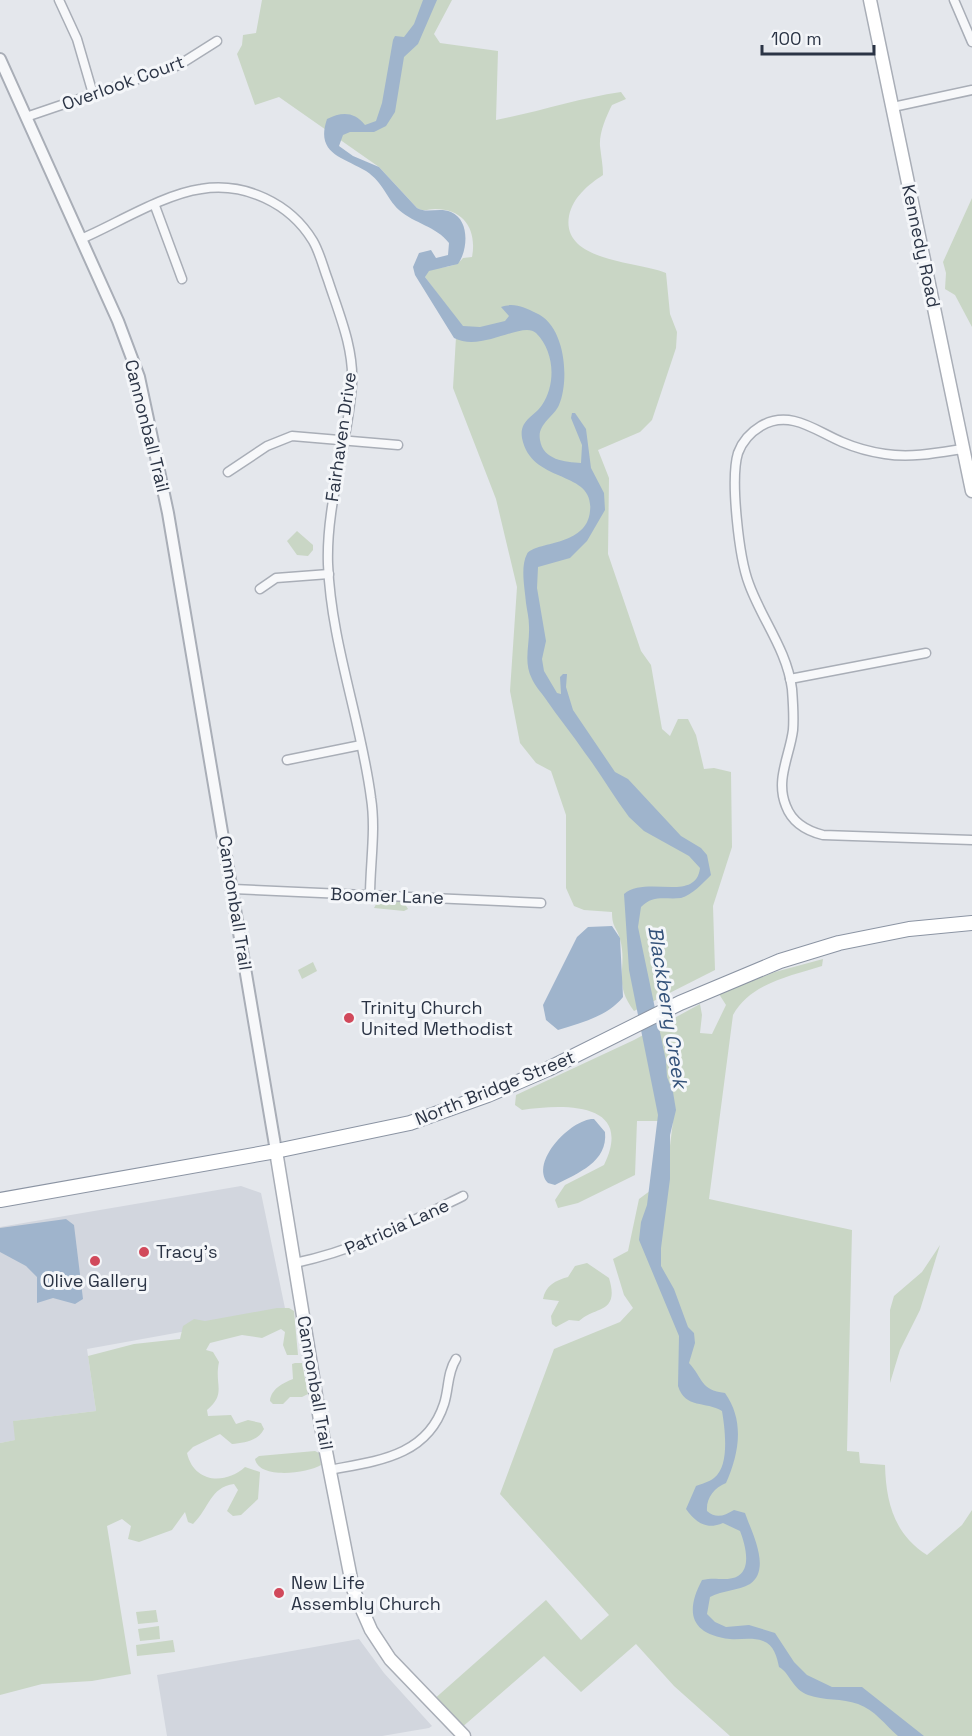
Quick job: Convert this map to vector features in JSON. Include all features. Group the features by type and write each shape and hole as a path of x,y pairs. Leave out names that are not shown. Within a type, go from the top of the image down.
{"highway":[{"name":"North Bridge Street","path":"0,1200 276,1150 410,1123 488,1095 629,1030 680,1003 780,961 839,943 909,929 972,924"}],"main road":[{"name":"Kennedy Road","path":"870,0 972,491"},
{"name":"Cannonball Trail","path":"276,1150 347,1567 367,1623 399,1671 464,1736"}],"street":[{"path":"59,0 77,39 93,94"},
{"path":"954,0 972,42"},
{"name":"Overlook Court","path":"26,117 179,65 217,41"},
{"name":"Cannonball Trail","path":"0,59 118,321 139,377 155,442 276,1150"},
{"path":"893,107 972,90"},
{"name":"Fairhaven Drive","path":"81,239 155,206 201,189 240,190 277,204 305,230 318,252 348,345 351,385 330,518 329,574 333,609 372,801 370,896"},
{"path":"155,206 182,279"},
{"path":"962,448 921,455 887,454 857,447 790,420 767,423 747,438 737,455 735,472 743,558 752,593 777,640 790,679 793,729 782,788 785,805 798,823 823,836 972,840"},
{"path":"228,472 267,446 285,438 309,436 398,445"},
{"path":"260,589 276,578 329,574"},
{"path":"790,679 926,653"},
{"path":"287,760 361,745"},
{"name":"Boomer Lane","path":"232,889 541,903"},
{"name":"Patricia Lane","path":"295,1263 334,1255 366,1243 463,1196"},
{"path":"329,1470 390,1458 420,1442 439,1418 456,1359"}],"shaded area":[{"path":"241,1186 261,1193 286,1313 87,1349 96,1411 14,1421 16,1440 0,1443 0,1227"},
{"path":"359,1639 384,1673 432,1726 382,1736 167,1736 157,1675"}],"green space":[{"path":"262,0 452,0 434,34 440,43 498,51 496,120 621,92 626,99 612,105 607,115 600,141 603,175 587,187 574,203 569,216 570,231 577,243 589,251 620,262 666,273 670,314 677,332 676,348 652,420 640,432 598,450 609,478 608,554 641,651 651,665 662,729 670,736 678,719 688,719 696,735 704,769 714,768 731,772 732,847 713,906 715,970 634,1011 627,1001 622,983 622,949 612,912 584,910 574,906 566,888 566,815 551,771 536,763 520,743 510,691 517,587 496,499 453,388 457,320 425,277 426,272 451,266 463,258 472,257 473,239 470,230 467,223 454,213 417,208 379,167 279,97 255,105 237,54 242,45 243,35 256,33"},
{"path":"972,198 972,327 955,295 945,289 946,273 943,262"},
{"path":"297,531 313,545 313,550 308,556 297,555 287,541"},
{"path":"378,901 403,901 408,909 404,911 374,908"},
{"path":"823,959 822,966 785,977 760,988 740,1004 733,1015 709,1199 852,1230 847,1451 859,1452 860,1463 885,1465 887,1492 899,1527 916,1547 927,1555 962,1525 972,1510 972,1736 730,1736 674,1686 636,1644 581,1692 544,1656 460,1729 432,1701 546,1600 581,1640 609,1615 500,1494 554,1349 620,1322 633,1308 624,1295 613,1259 628,1251 639,1199 666,1179 673,1121 637,1121 635,1175 578,1203 558,1208 555,1200 565,1185 604,1165 611,1144 610,1129 602,1118 590,1111 556,1107 522,1110 515,1105 516,1095 634,1040 700,1004 702,1015 700,1033 712,1034 726,1005 719,994 775,972"},
{"path":"313,962 317,971 302,979 298,970"},
{"path":"940,1245 920,1310 900,1350 890,1383 890,1310 894,1296 922,1272"},
{"path":"587,1263 609,1278 612,1290 609,1303 579,1321 569,1320 556,1327 552,1324 551,1316 559,1301 543,1299 544,1294 555,1282 568,1277 575,1266"},
{"path":"277,1308 289,1308 294,1311 298,1355 287,1355 283,1345 285,1332 281,1329 262,1338 242,1335 210,1343 206,1350 213,1352 219,1362 217,1399 207,1410 208,1416 231,1415 236,1424 248,1420 261,1423 264,1429 254,1439 237,1444 232,1444 220,1434 193,1447 187,1453 196,1470 211,1478 228,1477 245,1467 260,1472 258,1499 241,1515 233,1516 227,1511 238,1490 234,1484 226,1486 215,1494 193,1524 188,1522 185,1512 172,1530 139,1542 128,1539 131,1526 122,1519 107,1526 131,1674 92,1681 42,1684 0,1695 0,1443 15,1440 13,1421 96,1411 88,1356 134,1344 180,1339 183,1326 194,1319 205,1321"},
{"path":"302,1363 308,1394 302,1397 290,1397 283,1404 273,1404 270,1401 275,1390 293,1379 292,1364"},
{"path":"315,1451 319,1453 321,1465 295,1472 265,1470 258,1466 255,1459 259,1456"},
{"path":"156,1610 158,1622 138,1624 136,1612"},
{"path":"159,1626 160,1639 140,1641 138,1629"},
{"path":"173,1640 175,1652 137,1656 136,1645"}],"water":[{"path":"423,0 437,0 418,44 404,57 395,112 386,126 374,132 350,132 343,135 339,146 353,156 379,167 417,208 451,212 462,222 465,244 458,264 429,271 425,277 463,326 480,327 505,321 509,316 501,307 510,305 536,313 546,319 553,329 562,354 564,381 559,405 541,430 542,447 545,452 556,459 581,463 582,445 571,418 572,413 575,413 586,429 591,468 604,493 605,510 587,541 570,558 538,567 537,588 546,641 542,659 544,671 557,693 561,694 560,677 567,674 566,687 573,710 615,772 628,779 681,836 701,848 707,855 711,875 681,898 650,900 641,907 638,927 666,1061 667,1077 673,1092 676,1110 670,1135 670,1179 661,1248 661,1266 674,1289 688,1327 694,1333 695,1343 689,1363 706,1386 725,1393 738,1426 737,1449 731,1472 726,1483 712,1494 707,1511 717,1516 734,1510 745,1513 760,1560 756,1577 750,1584 710,1597 707,1614 715,1622 726,1627 749,1625 775,1633 794,1662 807,1675 832,1687 862,1687 924,1736 898,1736 875,1714 858,1704 808,1695 795,1685 779,1667 774,1652 767,1643 755,1639 730,1639 717,1636 699,1627 695,1620 694,1602 702,1580 734,1578 741,1574 746,1562 746,1554 740,1531 723,1523 712,1526 702,1524 686,1509 696,1486 712,1479 719,1472 725,1447 724,1427 722,1411 691,1401 681,1393 678,1386 679,1336 639,1240 641,1222 647,1205 658,1115 629,970 624,894 645,887 680,887 690,884 697,878 700,868 689,856 644,831 629,817 536,687 529,673 525,559 532,550 571,537 580,531 587,523 590,511 589,498 583,488 537,463 528,453 522,438 525,423 542,405 550,388 551,368 547,349 536,333 530,330 477,342 465,342 454,338 415,275 413,267 419,253 431,250 436,258 448,255 449,243 432,229 399,210 372,176 333,153 325,140 324,131 327,119 332,117 342,114 352,115 365,125 376,121 382,103 393,40 395,36 404,37 414,24"},
{"path":"612,926 620,938 623,997 602,1014 558,1030 546,1020 543,1005 577,937 588,927"},
{"path":"594,1119 605,1132 605,1142 597,1159 582,1171 555,1185 548,1183 544,1174 544,1164 548,1153 565,1133 585,1121"},
{"path":"66,1219 74,1225 83,1299 75,1304 53,1298 37,1303 37,1277 26,1266 0,1252 0,1228"}],"place":[{"name":"Trinity Church United Methodist","path":"349,1018"},
{"name":"Tracy's","path":"144,1252"},
{"name":"Olive Gallery","path":"95,1261"},
{"name":"New Life Assembly Church","path":"279,1593"}],"water label":[{"name":"Blackberry Creek","path":"668,1007"}]}
